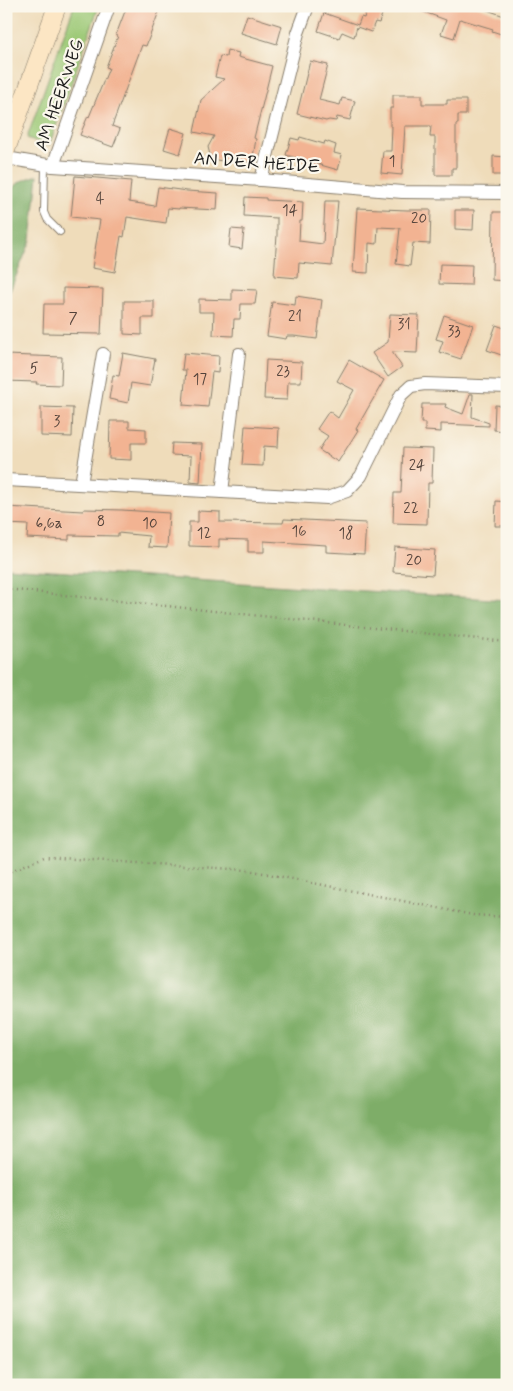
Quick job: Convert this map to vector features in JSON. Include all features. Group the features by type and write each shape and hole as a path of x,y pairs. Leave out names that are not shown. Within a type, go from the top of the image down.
{"main road":[{"path":"6,150 57,6"}],"street":[{"name":"AM HEERWEG","path":"49,166 109,6"},
{"path":"261,180 298,33 308,6"},
{"name":"AN DER HEIDE","path":"6,158 49,166 261,180 402,192 507,193"},
{"path":"82,484 103,354"},
{"path":"222,492 239,354"},
{"path":"6,480 327,498 347,491 361,476 401,395 411,386 425,384 507,387"}],"lane":[{"path":"49,166 44,212 60,232"}],"path":[{"path":"6,589 507,642"},
{"path":"6,873 44,857 248,870 473,915 507,917"}],"green space":[{"path":"74,6 99,6 49,146 27,138"},
{"path":"38,175 31,240 6,300 6,196 21,181"},
{"path":"6,568 507,600 507,1385 6,1385"}],"building":[{"path":"127,6 161,6 146,46 142,45 112,126 120,129 113,147 80,135 109,68 106,67"},
{"path":"370,6 385,6 379,23 375,22 371,32 357,27 354,37 342,32 339,38 318,31 324,13 358,25 361,17 364,18"},
{"path":"413,6 476,6 507,17 507,36 492,31 493,29 460,19 454,38 441,34 446,20 413,8"},
{"path":"247,15 282,26 277,44 241,33"},
{"path":"227,50 239,53 238,57 272,66 254,138 256,139 252,163 229,159 228,162 211,159 208,147 214,136 194,132 201,100 224,79 215,77 220,56 226,57"},
{"path":"310,61 328,65 319,100 340,105 342,98 355,101 350,120 337,117 336,121 326,121 297,114"},
{"path":"393,95 422,95 422,104 447,104 447,100 466,100 466,115 458,115 458,124 456,124 456,168 452,168 452,175 435,175 435,137 430,137 431,126 405,126 402,175 381,173 383,151 391,151 392,126 390,126 390,108 393,108"},
{"path":"170,128 186,133 180,154 164,149"},
{"path":"300,137 324,144 325,141 336,145 334,153 342,155 338,170 286,155 291,138 299,140"},
{"path":"493,156 507,157 507,175 493,175"},
{"path":"75,176 131,181 129,202 155,206 158,187 218,193 217,210 168,208 166,223 127,217 124,237 121,236 115,272 92,268 100,220 71,217"},
{"path":"245,197 303,202 299,241 323,244 325,201 338,201 332,266 299,263 298,278 274,276 277,218 244,216"},
{"path":"357,208 431,210 430,244 413,243 410,266 396,264 400,228 378,227 377,244 369,243 368,273 353,272"},
{"path":"455,210 474,210 473,230 455,229"},
{"path":"493,212 507,212 507,281 492,280"},
{"path":"231,229 244,230 242,249 229,247"},
{"path":"440,264 472,265 471,285 439,284"},
{"path":"63,288 103,289 101,334 43,333 44,304 63,304"},
{"path":"232,289 257,290 255,304 241,304 240,319 234,319 233,336 213,335 214,312 199,312 199,299 232,300"},
{"path":"296,296 322,300 317,339 287,336 286,339 267,336 272,302 295,305"},
{"path":"124,301 154,301 154,318 142,318 142,335 124,334"},
{"path":"390,314 419,315 417,353 392,352 402,367 388,377 372,353 388,342"},
{"path":"444,315 473,325 461,359 439,352 443,341 436,339"},
{"path":"496,325 507,329 507,357 487,350"},
{"path":"123,353 155,359 150,386 131,383 128,403 109,399 113,375 119,376"},
{"path":"184,353 219,356 218,373 212,372 208,407 183,405 186,370 182,370"},
{"path":"6,355 62,357 61,385 6,381"},
{"path":"266,360 302,362 301,382 288,382 287,400 264,399"},
{"path":"349,360 384,380 356,429 358,430 338,462 319,450 328,436 317,429 329,411 338,418 354,390 337,381"},
{"path":"470,394 473,394 472,417 489,423 489,426 441,424 441,432 425,431 425,423 421,423 422,404 446,404 445,407 463,414"},
{"path":"495,405 507,406 507,431 494,430"},
{"path":"41,407 73,408 72,437 41,436"},
{"path":"110,421 129,421 129,428 146,429 146,443 131,443 131,460 109,459"},
{"path":"245,426 279,428 278,447 264,446 263,466 242,465"},
{"path":"172,443 202,444 200,483 190,482 191,456 171,455"},
{"path":"403,448 433,449 432,483 428,483 427,524 393,523 394,493 401,493"},
{"path":"496,501 507,502 507,526 495,526"},
{"path":"6,507 169,513 167,548 148,547 149,536 118,533 118,536 69,535 69,540 27,538 28,525 6,524"},
{"path":"198,511 220,512 220,522 283,523 284,519 366,523 364,554 326,552 326,545 264,541 264,552 248,552 248,540 219,539 219,547 189,546 189,522 198,522"},
{"path":"395,547 435,550 433,575 393,572"}]}
